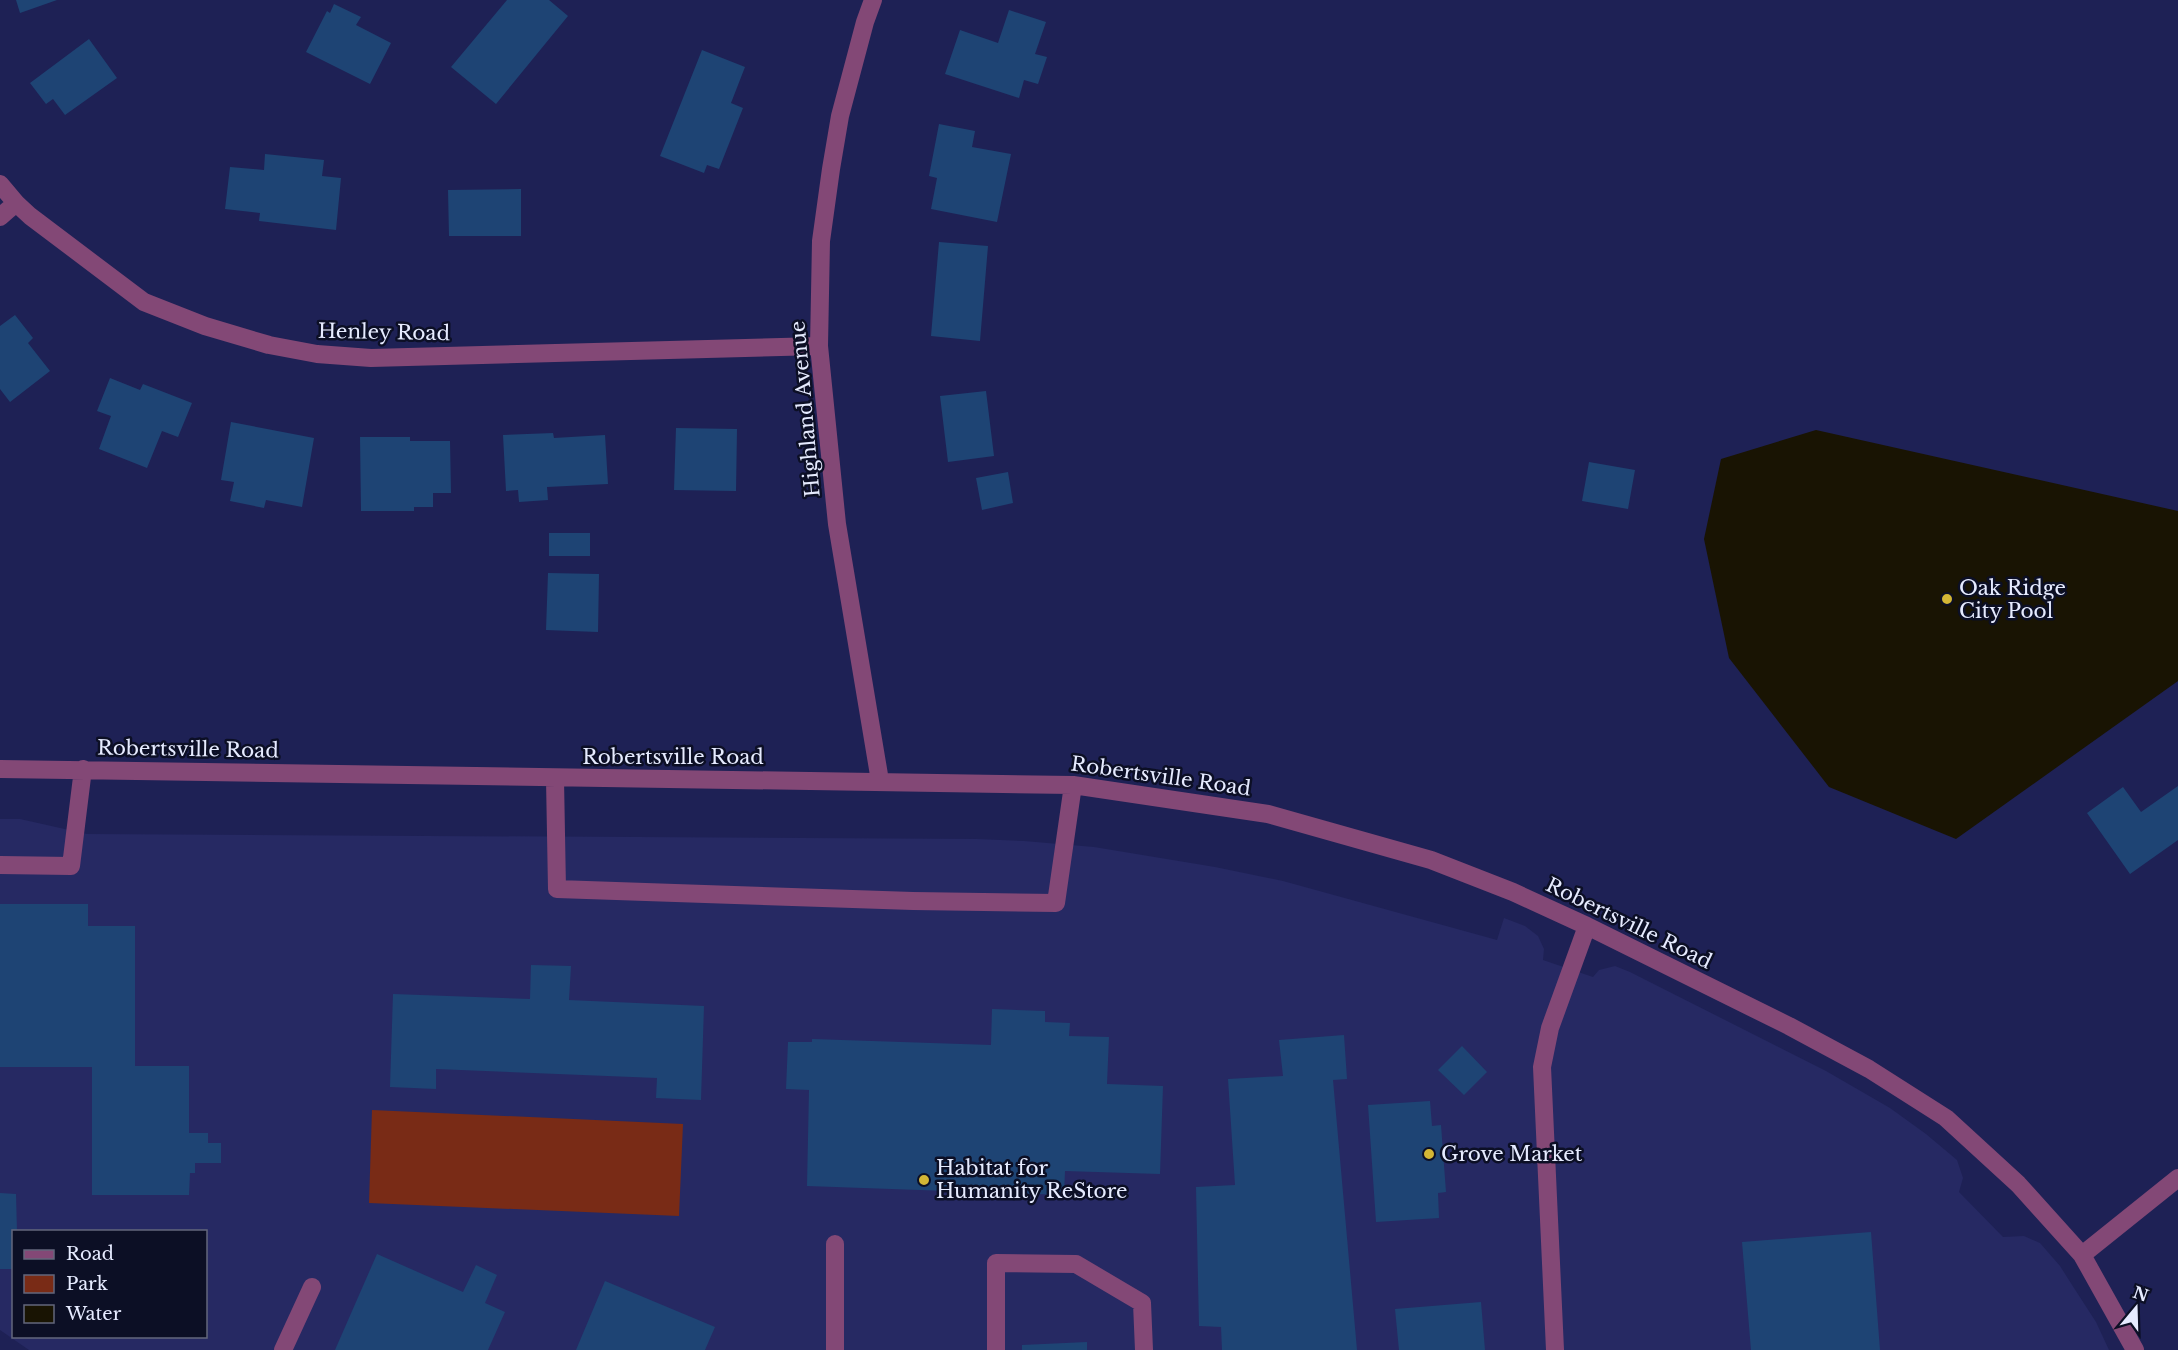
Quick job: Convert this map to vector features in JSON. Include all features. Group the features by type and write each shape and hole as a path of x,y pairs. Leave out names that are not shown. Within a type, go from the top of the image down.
{"street":[{"name":"Highland Avenue","path":"873,0 840,116 831,169 821,241 819,346 837,524 880,781"},
{"name":"Henley Road","path":"0,184 30,216 144,302 205,326 269,345 317,354 371,358 819,346"},
{"path":"0,217 16,203"},
{"name":"Robertsville Road","path":"0,769 1073,785 1268,814 1431,860 1513,892 1789,1026 1869,1069 1946,1118 2018,1184 2082,1255 2134,1350"},
{"path":"0,865 71,866 83,769"},
{"path":"555,779 557,889 913,901 1056,903 1073,785"},
{"path":"1555,1350 1542,1067 1550,1028 1587,926"},
{"path":"2082,1255 2178,1178"},
{"path":"835,1244 835,1350"},
{"path":"996,1350 996,1263 1076,1264 1142,1303 1144,1350"},
{"path":"283,1350 312,1287"}],"shaded area":[{"path":"0,819 20,819 87,834 1024,841 1094,847 1283,881 1497,940 1504,918 1525,926 1538,936 1544,949 1543,960 1593,977 1599,970 1615,966 1630,972 1826,1071 1890,1108 1957,1160 1963,1178 1959,1192 2003,1237 2024,1236 2040,1243 2060,1266 2096,1322 2109,1350 29,1350 0,1330"}],"green space":[{"path":"372,1110 683,1124 679,1216 369,1203"}],"water":[{"name":"Oak Ridge City Pool","path":"1816,430 2178,511 2178,681 1956,839 1829,787 1729,658 1704,539 1721,459"}],"building":[{"path":"16,0 57,0 20,13"},
{"path":"507,0 549,0 568,16 496,104 451,67"},
{"path":"334,4 361,17 356,25 391,43 370,84 306,52 327,11 330,13"},
{"path":"1009,10 1046,22 1035,54 1047,57 1038,84 1024,80 1019,98 945,74 960,30 998,43"},
{"path":"89,39 117,78 65,115 53,99 46,104 30,83"},
{"path":"702,50 745,67 731,103 743,108 719,169 707,165 704,173 660,156"},
{"path":"939,124 975,131 972,147 1011,154 997,222 931,209 937,178 929,176"},
{"path":"265,154 324,160 322,176 341,178 336,230 259,221 260,213 225,209 230,167 264,170"},
{"path":"521,189 521,236 449,236 448,190"},
{"path":"939,242 988,246 980,341 931,336"},
{"path":"15,315 33,338 28,343 50,371 10,402 0,389 0,326"},
{"path":"110,378 140,390 143,384 192,403 178,437 162,431 147,468 99,449 111,416 97,411"},
{"path":"986,391 994,456 948,462 940,396"},
{"path":"231,422 314,438 302,507 266,500 264,508 230,501 234,482 221,480"},
{"path":"676,428 737,429 736,491 674,490"},
{"path":"553,433 554,438 605,435 608,484 547,487 548,500 519,502 518,490 506,491 503,435"},
{"path":"360,437 410,437 410,441 450,441 451,493 433,493 433,507 414,507 414,511 361,511"},
{"path":"1589,462 1635,470 1628,509 1582,501"},
{"path":"1008,472 1013,503 982,510 976,478"},
{"path":"549,533 590,533 590,556 549,556"},
{"path":"548,573 599,574 598,632 546,630"},
{"path":"2178,786 2178,840 2130,874 2087,813 2123,787 2141,812"},
{"path":"0,904 88,904 88,926 135,926 135,1066 189,1066 189,1133 208,1133 208,1143 221,1143 221,1163 195,1163 195,1173 190,1173 189,1195 92,1195 92,1067 0,1067"},
{"path":"531,965 571,966 569,1000 704,1006 701,1100 656,1098 657,1078 436,1069 436,1089 390,1087 393,994 530,999"},
{"path":"992,1009 1045,1011 1045,1022 1070,1023 1069,1036 1109,1037 1107,1084 1163,1086 1160,1174 1065,1171 1064,1195 807,1186 809,1090 786,1089 788,1042 812,1042 812,1039 991,1045"},
{"path":"1344,1035 1347,1079 1333,1080 1357,1350 1222,1350 1221,1327 1199,1326 1196,1187 1235,1185 1228,1079 1283,1076 1279,1040"},
{"path":"1462,1046 1487,1072 1464,1095 1438,1070"},
{"path":"1430,1101 1432,1126 1441,1125 1446,1192 1438,1193 1439,1218 1376,1222 1368,1105"},
{"path":"0,1193 16,1194 17,1230 12,1230 12,1269 0,1269"},
{"path":"1871,1232 1880,1350 1751,1350 1742,1242"},
{"path":"377,1254 463,1292 476,1265 497,1275 485,1303 505,1312 488,1350 335,1350"},
{"path":"605,1281 715,1327 705,1350 576,1350"},
{"path":"1481,1302 1485,1350 1399,1350 1395,1309"},
{"path":"1087,1342 1087,1350 1022,1350 1022,1345"}],"place":[{"name":"Oak Ridge City Pool","path":"1947,599"},
{"name":"Grove Market","path":"1429,1154"},
{"name":"Habitat for Humanity ReStore","path":"924,1180"}]}
